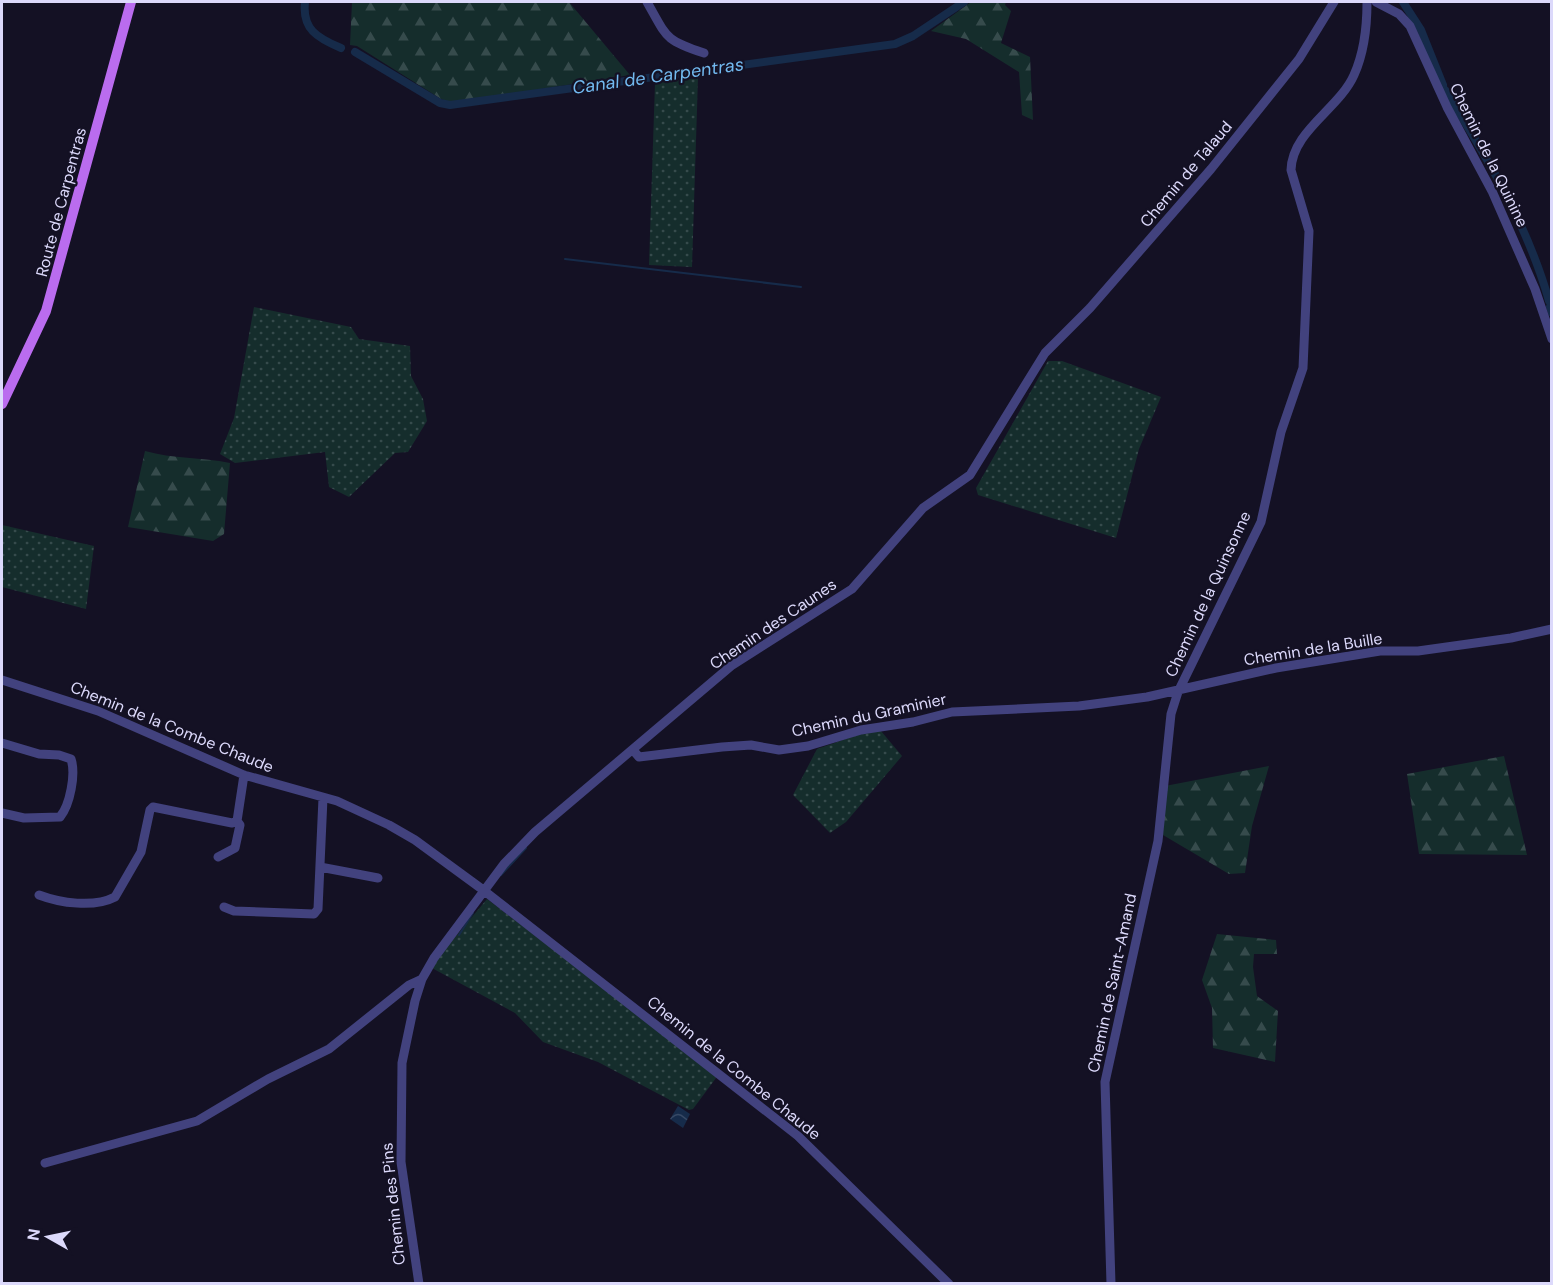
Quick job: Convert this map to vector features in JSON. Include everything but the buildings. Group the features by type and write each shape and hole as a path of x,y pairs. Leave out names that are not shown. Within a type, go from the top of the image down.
{"main road":[{"name":"Route de Carpentras","path":"2,404 46,311 131,2"}],"street":[{"path":"647,2 669,39 677,44 704,52"},
{"name":"Chemin de Talaud","path":"1045,353 1090,308 1211,169 1304,53 1334,2"},
{"name":"Chemin de la Quinsonne","path":"1178,692 1261,522 1281,432 1304,368 1310,231 1291,170 1291,161 1300,142 1343,93 1354,75 1367,20 1367,2"},
{"name":"Chemin de la Quinine","path":"1376,2 1399,14 1410,26 1447,106 1491,190 1535,289 1551,339"},
{"name":"Chemin des Caunes","path":"485,892 504,864 535,832 731,666 852,589 923,508 976,468 1016,395 1045,353"},
{"name":"Chemin de la Buille","path":"1079,706 1178,692 1276,669 1380,651 1418,651 1511,638 1551,629"},
{"name":"Chemin de la Combe Chaude","path":"2,680 98,711 244,775 323,798 389,825 415,840 790,1130 839,1174 949,1284"},
{"name":"Chemin de Saint-Amand","path":"1111,1284 1105,1082 1158,841 1171,714 1178,692"},
{"name":"Chemin du Graminier","path":"633,750 639,757 751,745 779,750 808,746 861,730 913,722 952,712 1079,706"},
{"path":"2,745 39,754 59,755 71,759 74,767 65,811 60,818 24,818 2,813"},
{"path":"218,857 235,848 240,825 237,821 244,775"},
{"path":"224,907 234,911 314,914 318,909 323,798"},
{"path":"39,895 52,900 96,903 115,897 141,852 150,810 153,807 232,823 237,821"},
{"path":"320,867 378,878"},
{"name":"Chemin des Pins","path":"419,1284 400,1150 402,1063 422,979 434,958 485,892"},
{"path":"45,1163 197,1121 268,1079 329,1050 409,985 422,979"}],"green space":[{"path":"352,2 569,2 630,75 452,103 441,99 357,46 350,45"},
{"path":"971,2 1006,2 1005,5 1011,11 1001,43 1030,57 1033,120 1022,115 1019,72 966,39 931,31"},
{"path":"698,78 692,267 649,265 655,83"},
{"path":"254,307 351,327 359,339 410,346 411,376 423,399 427,421 408,452 395,453 349,497 329,487 325,452 235,463 220,454 234,418"},
{"path":"1048,361 1062,361 1161,397 1139,449 1116,538 978,495 976,488"},
{"path":"145,451 230,463 224,534 213,541 128,527"},
{"path":"2,525 94,546 86,609 2,587"},
{"path":"881,731 902,756 846,822 830,833 793,795 817,749 860,734"},
{"path":"1504,756 1527,855 1419,854 1407,774"},
{"path":"1269,766 1252,826 1245,873 1229,874 1163,835 1165,786"},
{"path":"487,899 713,1071 716,1078 693,1109 689,1110 598,1062 543,1042 515,1013 430,967"},
{"path":"1217,934 1276,940 1277,954 1254,954 1253,967 1257,996 1278,1011 1275,1062 1213,1048 1212,1008 1202,980"}],"water":[{"path":"678,1106 690,1114 683,1128 670,1119"}],"waterway":[{"name":"Canal de Carpentras","path":"305,2 306,19 309,26 318,36 341,48"},
{"name":"Canal de Carpentras","path":"355,52 440,103 450,105 895,44 913,36 964,2"},
{"name":"Canal de Carpentras","path":"1403,2 1421,30 1443,85"},
{"name":"Canal de Carpentras","path":"1445,90 1476,140 1518,218 1549,301"},
{"path":"565,259 801,287"},
{"name":"Canal de Carpentras","path":"1550,307 1552,313"},
{"path":"501,875 526,848"},
{"path":"459,935 473,913"}]}
